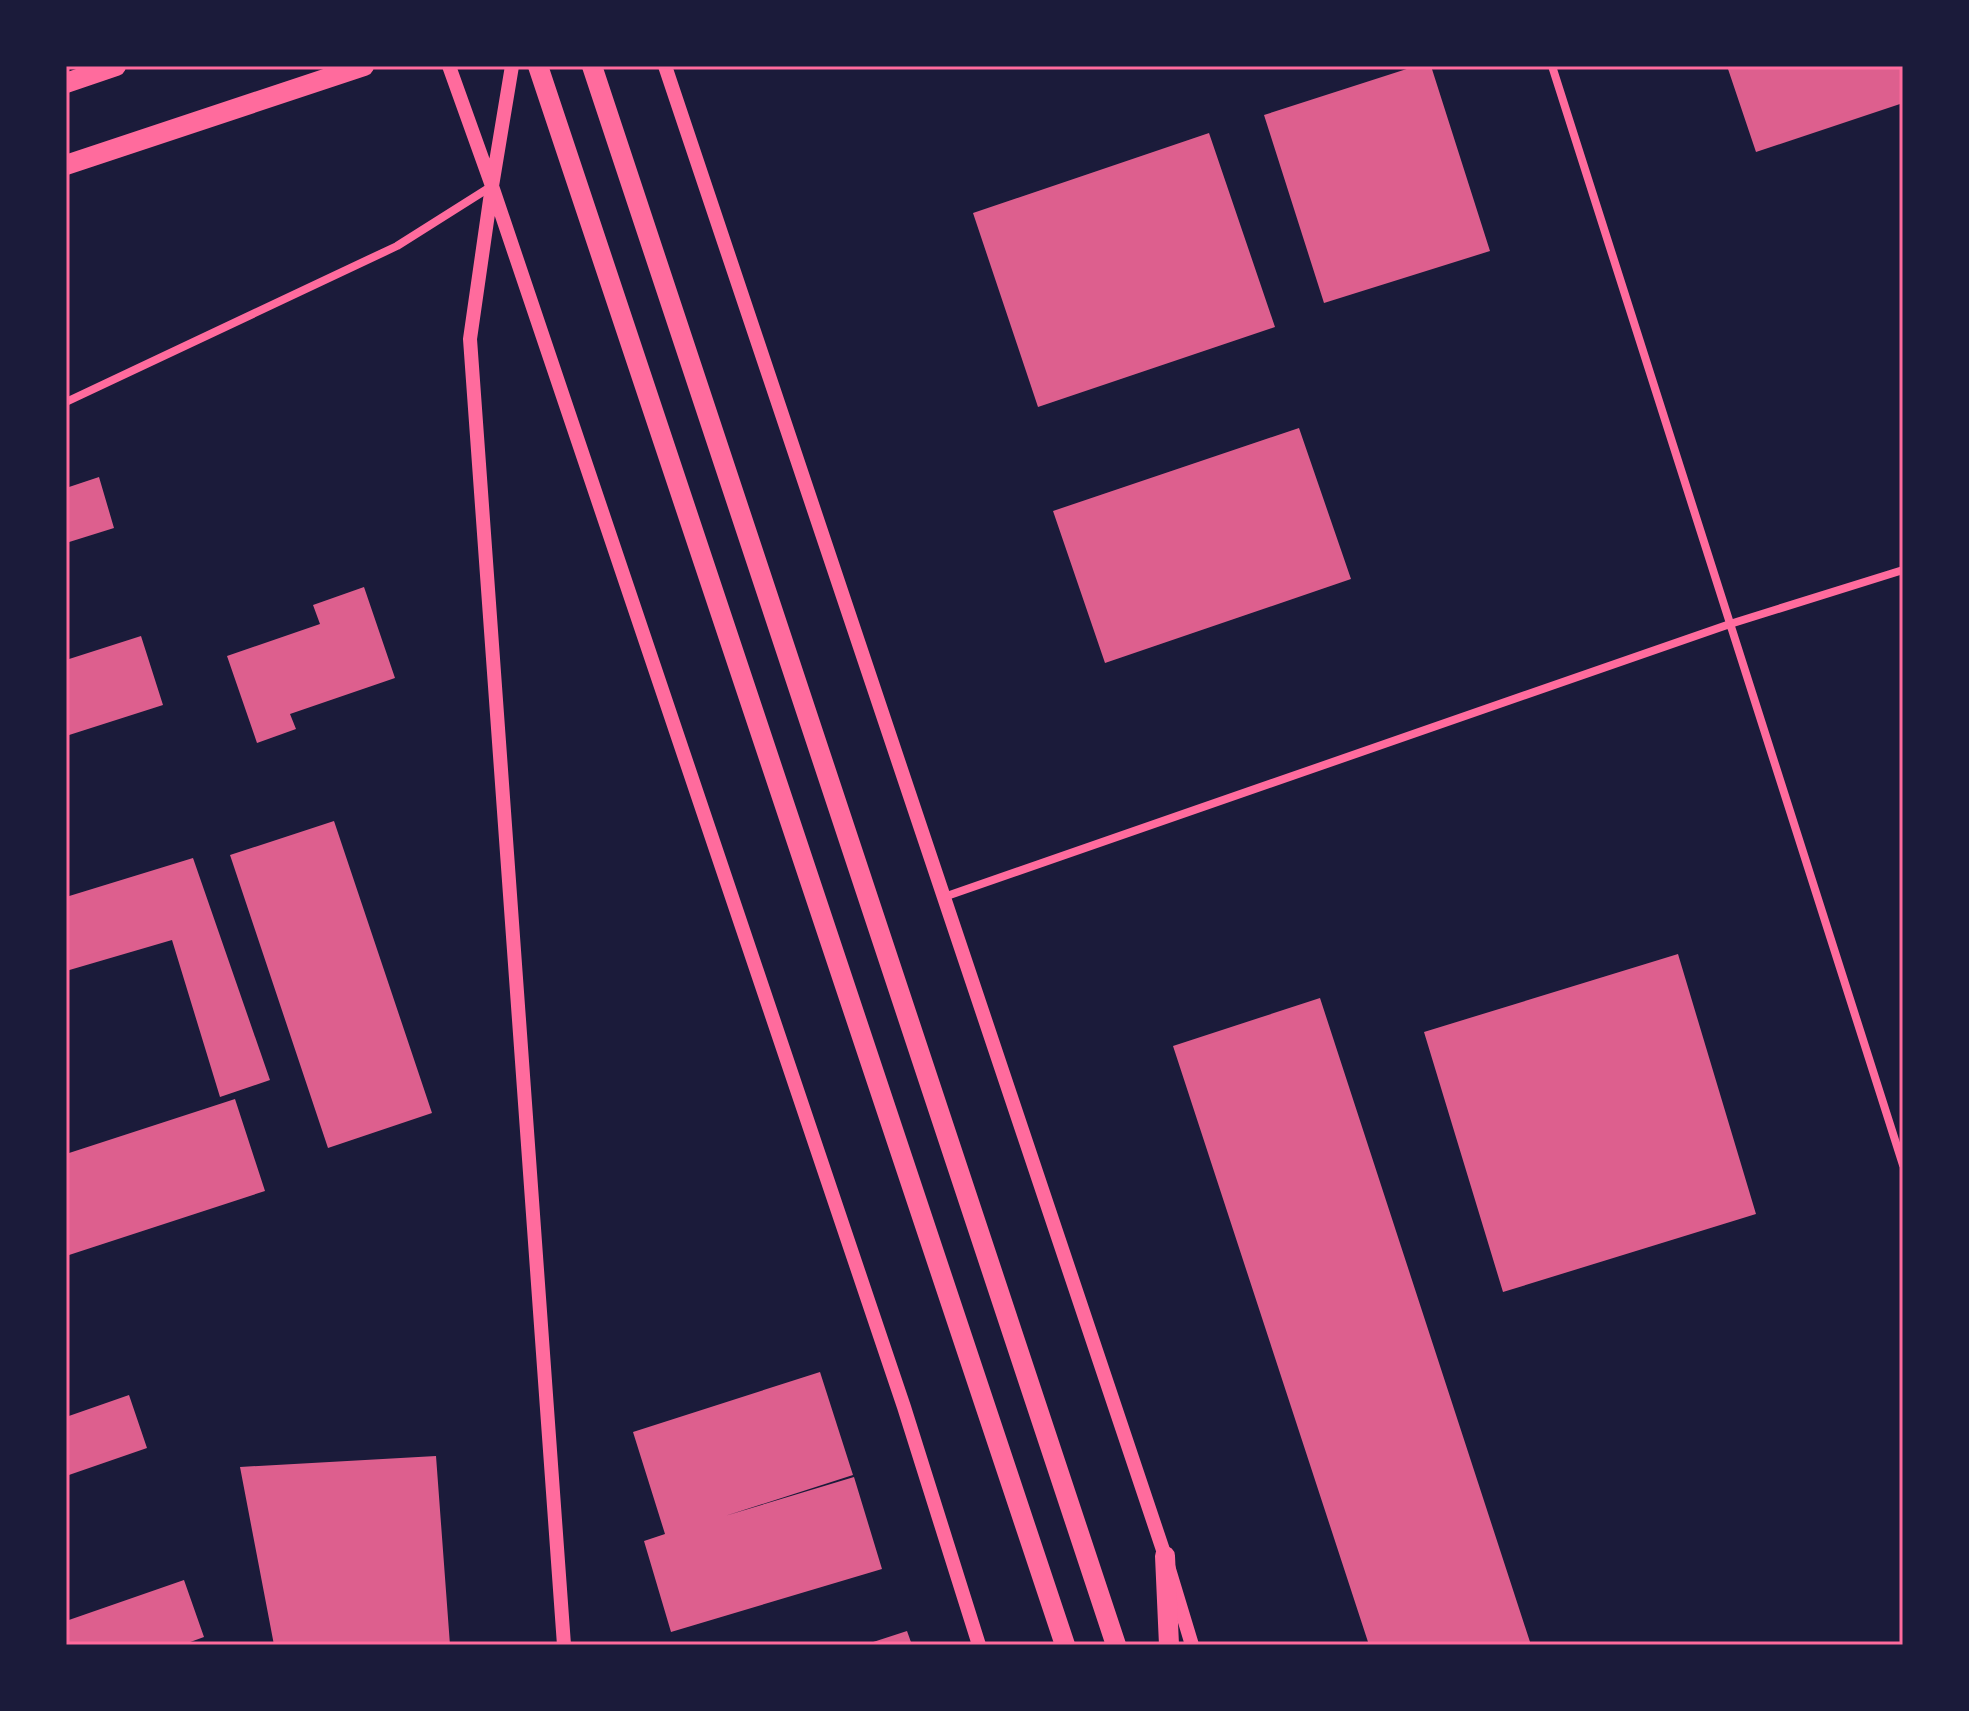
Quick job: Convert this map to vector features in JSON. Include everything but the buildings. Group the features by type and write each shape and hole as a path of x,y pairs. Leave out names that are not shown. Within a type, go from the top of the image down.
{"main road":[{"path":"66,83 116,66"},
{"path":"66,165 364,66"},
{"path":"538,66 1065,1645"},
{"path":"592,66 1116,1645"},
{"path":"1165,1556 1169,1645"}],"street":[{"path":"449,66 904,1407 979,1645"},
{"path":"512,66 470,339 564,1645"},
{"path":"665,66 1165,1556 1192,1645"},
{"path":"1552,66 1903,1165"},
{"path":"66,402 397,246 492,186"},
{"path":"944,897 1730,624 1903,570"}]}
